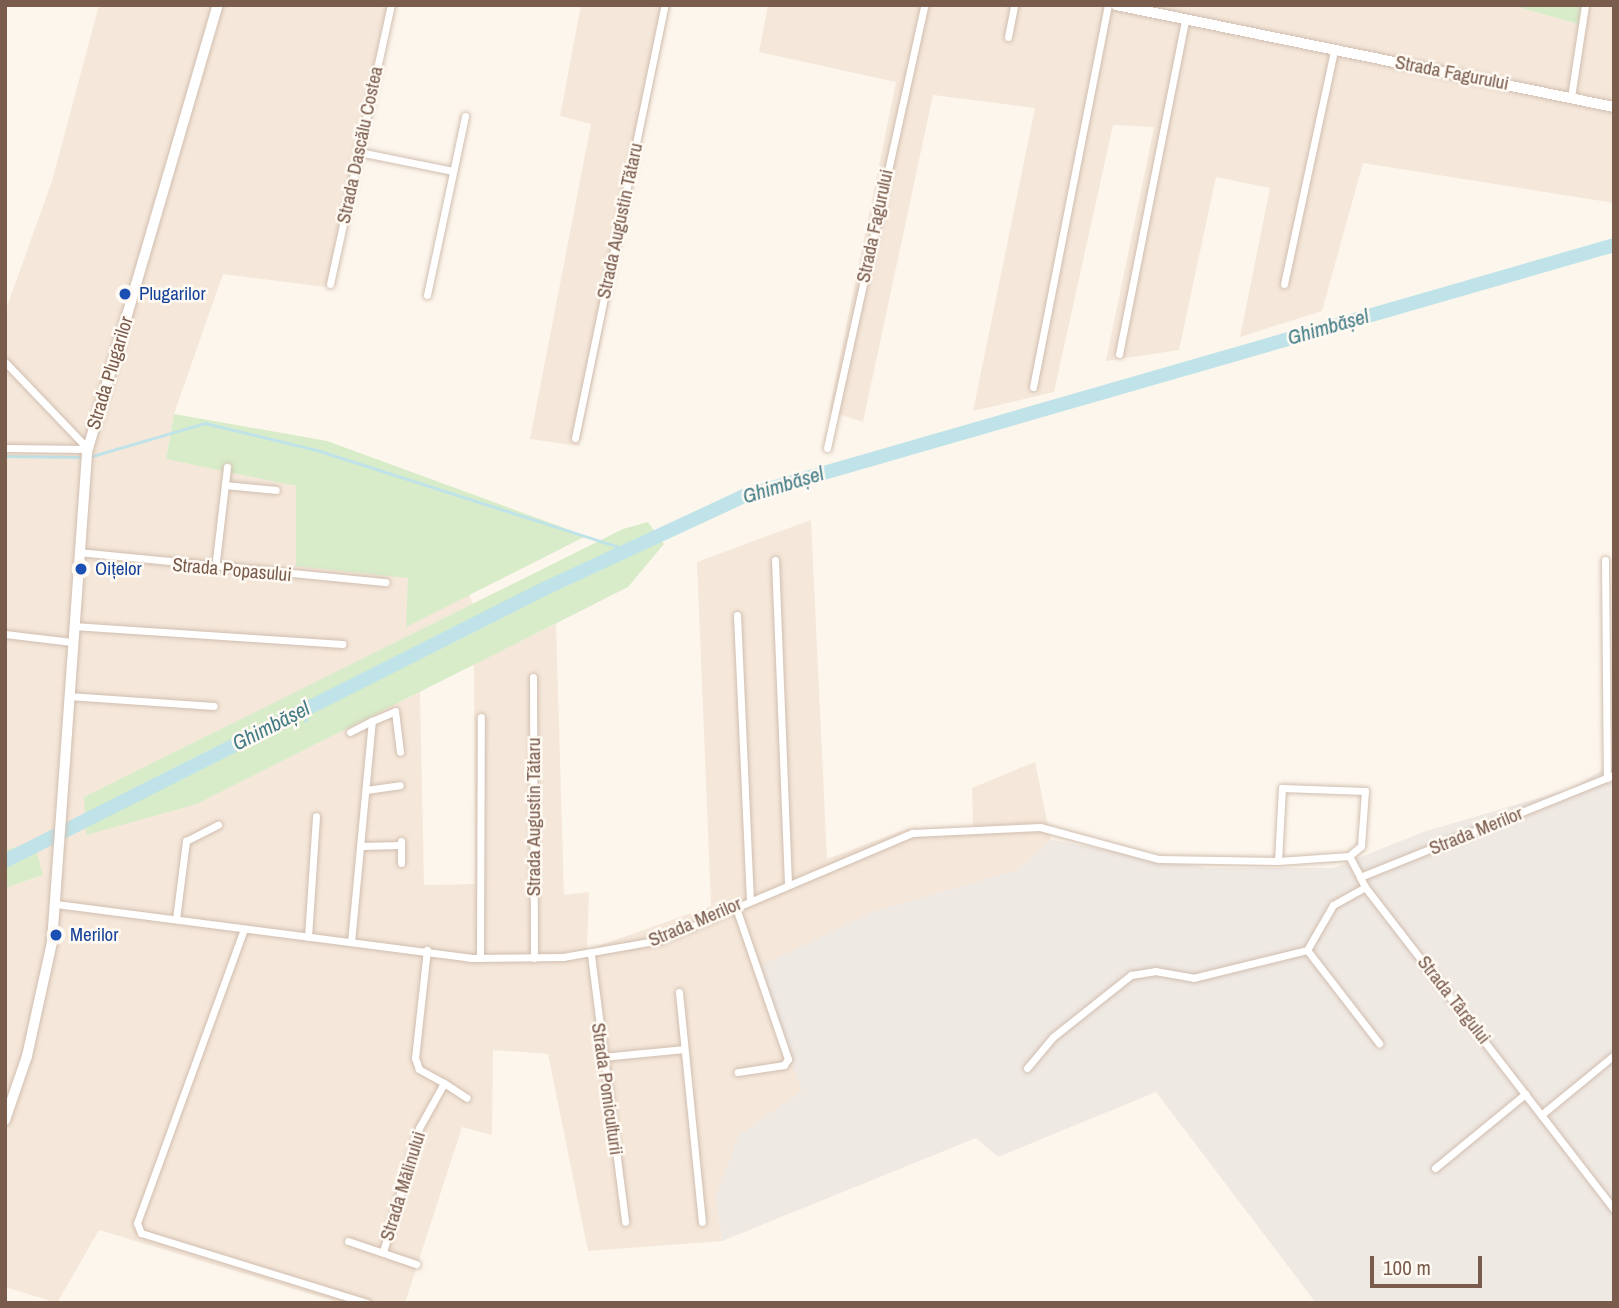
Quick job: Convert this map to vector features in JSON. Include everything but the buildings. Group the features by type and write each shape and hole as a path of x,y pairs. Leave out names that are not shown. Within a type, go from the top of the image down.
{"street":[{"name":"Strada Plugarilor","path":"5,1121 30,1044 56,904 68,696 87,450 218,5"},
{"name":"Strada Dascălu Costea","path":"330,284 391,5"},
{"name":"Strada Augustin Tătaru","path":"575,438 665,5"},
{"name":"Strada Fagurului","path":"827,448 924,5"},
{"path":"1008,37 1014,5"},
{"path":"1033,387 1108,5"},
{"name":"Strada Fagurului","path":"1116,5 1137,7 1185,20 1614,107"},
{"path":"1571,97 1585,5"},
{"path":"1119,354 1185,20"},
{"path":"1284,284 1334,50"},
{"path":"427,295 466,116"},
{"path":"359,152 453,172"},
{"path":"5,362 87,450"},
{"path":"5,448 87,450"},
{"path":"215,569 227,467"},
{"path":"225,485 276,490"},
{"name":"Strada Popasului","path":"79,552 215,569 386,582"},
{"path":"775,560 788,882"},
{"path":"1605,560 1610,776"},
{"path":"737,615 750,898"},
{"path":"73,626 342,644"},
{"path":"5,634 72,642"},
{"name":"Strada Augustin Tătaru","path":"533,677 534,958"},
{"path":"68,696 214,706"},
{"path":"350,732 398,711 400,752"},
{"path":"480,958 481,717"},
{"path":"351,942 372,721"},
{"name":"Strada Merilor","path":"1360,877 1610,776"},
{"path":"366,790 400,785"},
{"path":"1278,861 1282,788 1367,792 1361,846 1349,856 1360,877"},
{"path":"308,937 316,816"},
{"path":"176,919 186,841 219,825"},
{"name":"Strada Merilor","path":"56,904 480,958 534,958 591,955 654,942 750,898 905,835 1032,827 1159,859 1278,861 1349,856"},
{"path":"360,846 401,843 401,863"},
{"name":"Strada Târgului","path":"1360,877 1365,887 1614,1209"},
{"path":"1027,1068 1053,1037 1131,975 1155,971 1193,978 1307,950 1333,905 1365,887"},
{"path":"735,905 788,1059 784,1065 738,1072"},
{"path":"244,929 137,1223 141,1233 367,1303"},
{"path":"427,950 415,1058 419,1069 467,1098"},
{"path":"1307,950 1379,1043"},
{"name":"Strada Pomiculturii","path":"591,955 625,1222"},
{"path":"679,992 702,1222"},
{"path":"603,1057 684,1049"},
{"path":"1541,1115 1614,1055"},
{"name":"Strada Mălinului","path":"383,1252 419,1128 444,1083"},
{"path":"1434,1168 1525,1094"},
{"name":"Strada Mălinului","path":"348,1241 416,1264"}],"shaded area":[{"path":"99,5 387,5 326,287 223,274 174,414 166,458 296,486 409,578 406,626 469,594 473,604 84,797 197,804 420,692 424,885 475,884 474,662 556,624 564,895 589,892 587,950 711,906 697,562 811,520 827,859 907,829 973,828 972,788 1035,762 1051,840 1018,870 873,912 802,1091 739,1135 716,1197 722,1241 588,1251 548,1054 493,1050 492,1135 462,1127 405,1303 341,1303 99,1230 57,1303 5,1287 5,888 43,875 5,850 5,312 52,181"},
{"path":"581,5 670,5 579,446 530,439 591,124 560,116"},
{"path":"768,5 1511,5 1582,25 1585,5 1614,5 1614,203 1363,163 1322,311 1240,337 1270,188 1216,177 1179,350 1106,361 1154,127 1113,125 1054,392 973,411 1035,108 933,95 863,422 829,411 896,82 759,52"},
{"path":"1614,763 1614,1303 1316,1303 1156,1092 998,1157 976,1138 722,1241 716,1197 739,1135 802,1091 760,966 873,912 1018,870 1051,840 1207,868 1334,868 1423,832 1570,789"}],"green space":[{"path":"1511,5 1585,5 1582,25"},
{"path":"174,414 327,441 586,536 406,627 408,578 296,566 296,486 166,459"},
{"path":"648,522 664,544 628,587 197,804 86,835 84,797 623,529"},
{"path":"34,842 43,875 5,888 5,850"}],"waterway":[{"name":"Ghimbășel","path":"5,861 546,588 744,496 1614,245"},
{"path":"89,457 205,423 317,450 628,550"},
{"path":"5,456 82,457"},
{"path":"305,721 311,706"}],"place":[{"name":"Plugarilor","path":"125,294"},
{"name":"Oițelor","path":"81,569"},
{"name":"Merilor","path":"56,935"}]}
